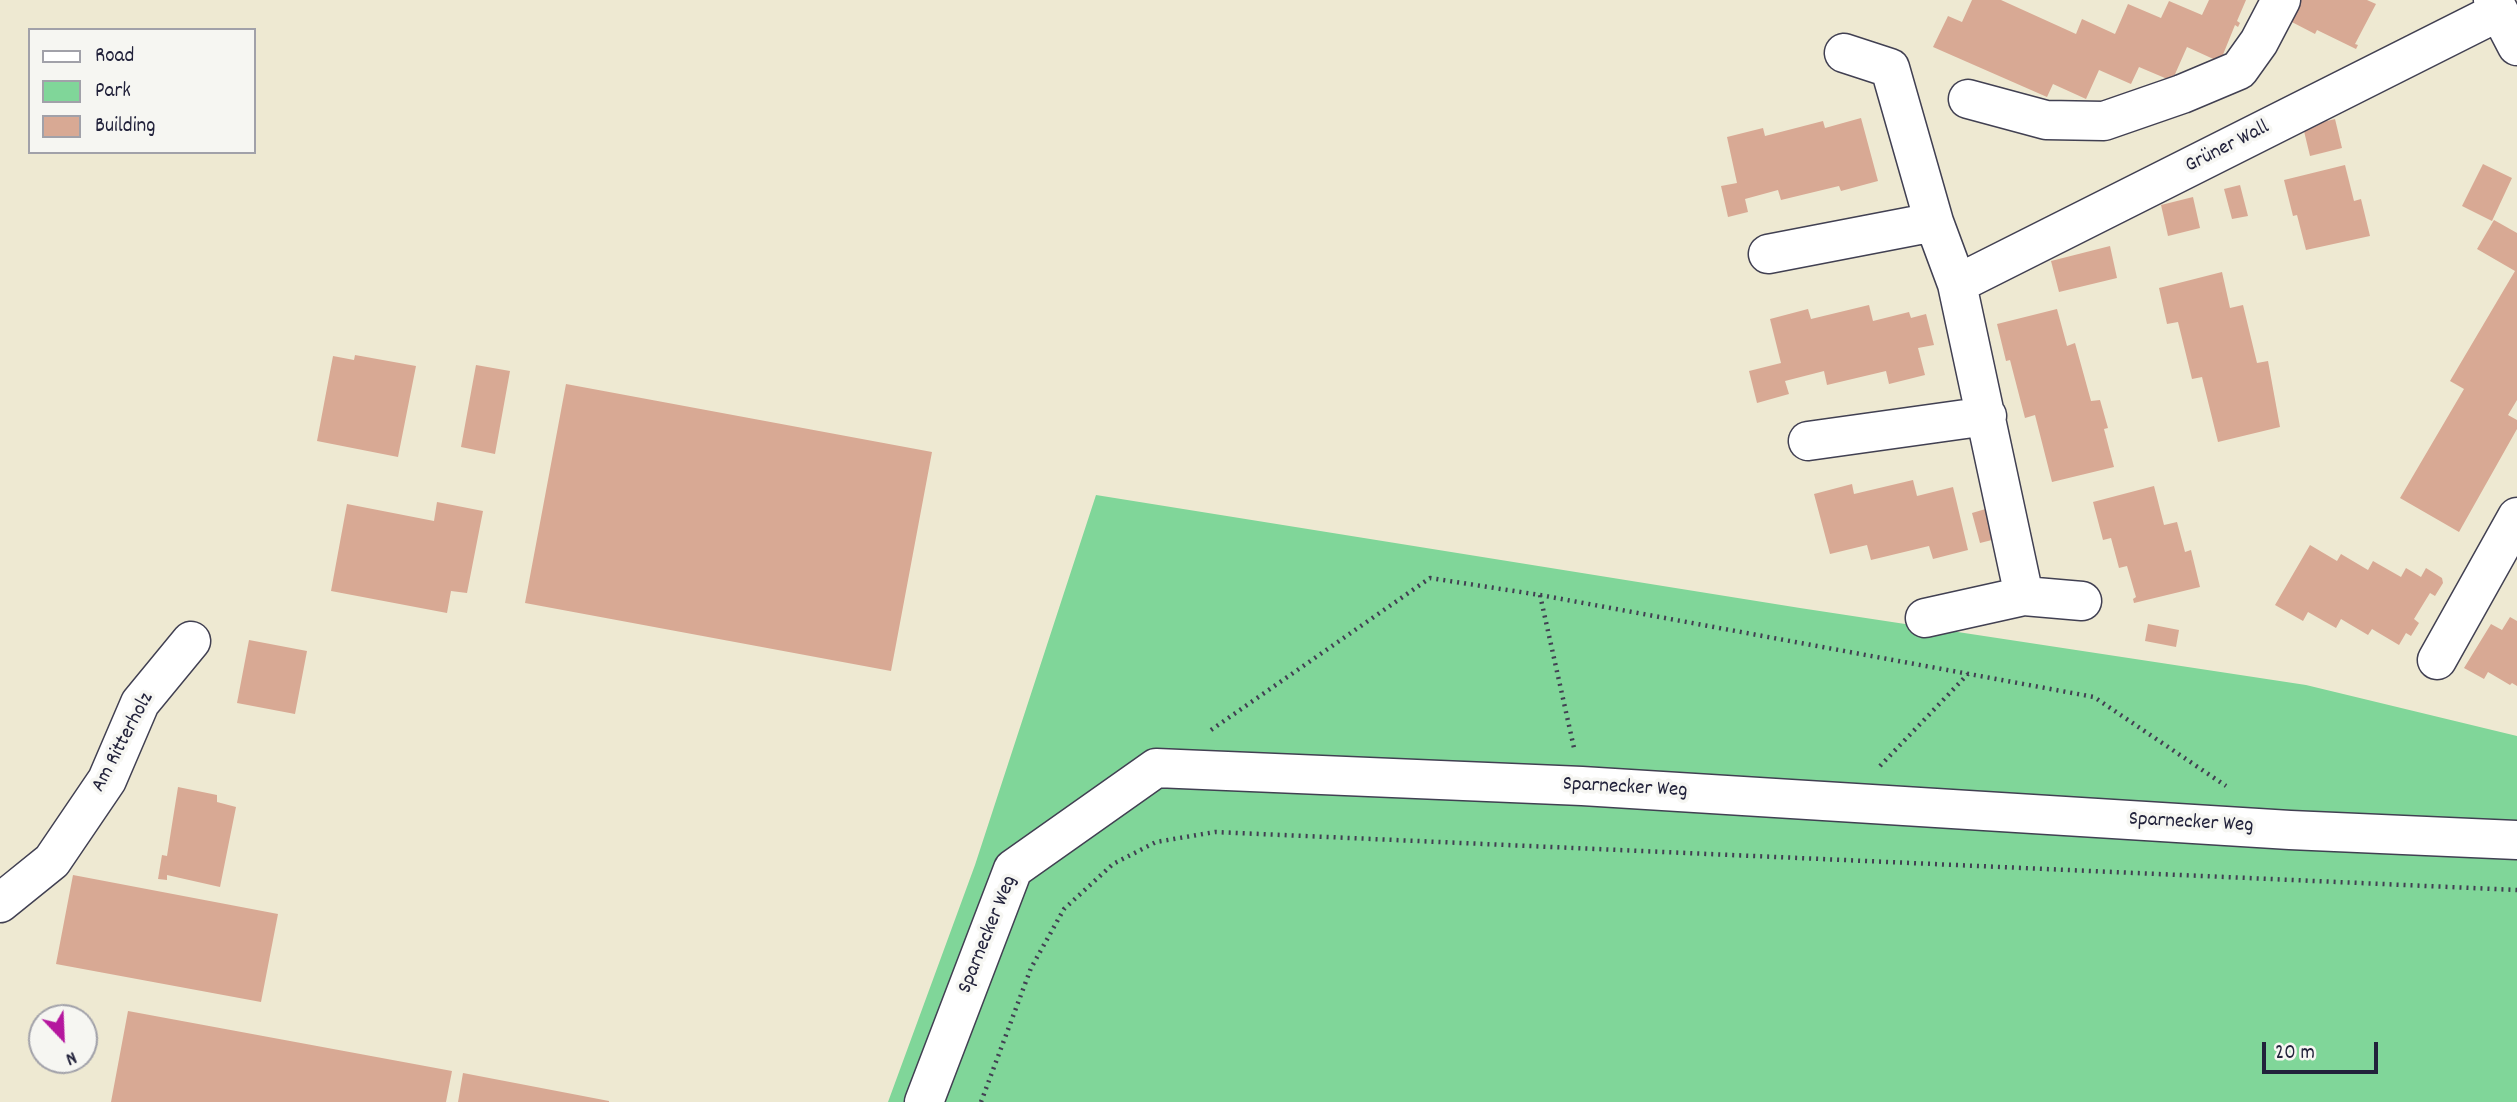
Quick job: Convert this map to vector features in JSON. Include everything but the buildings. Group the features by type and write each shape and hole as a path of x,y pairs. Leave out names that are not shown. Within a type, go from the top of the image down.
{"street":[{"path":"1968,99 2046,120 2104,121 2182,94 2239,69 2259,41 2281,0"},
{"path":"2496,6 2517,46"},
{"name":"Grüner Wall","path":"1957,284 2496,6"},
{"path":"1844,53 1890,68 1934,222 1957,284 2024,596"},
{"path":"1768,254 1934,222"},
{"path":"1808,441 1987,416"},
{"path":"2437,660 2517,517"},
{"path":"1925,618 2024,596 2082,601"},
{"name":"Am Ritterholz","path":"0,903 52,861 107,780 140,703 191,641"},
{"name":"Sparnecker Weg","path":"924,1102 1013,869 1156,768 1582,786 2290,830 2517,840"}],"path":[{"path":"1156,768 1430,578 1540,595 2095,696 2233,790"},
{"path":"1540,595 1582,786"},
{"path":"1844,803 1969,673"},
{"path":"981,1102 1031,968 1064,909 1114,864 1156,842 1215,831 2517,890"}],"green space":[{"path":"1096,495 1800,608 2306,685 2517,736 2517,1102 888,1102 975,865"}]}
